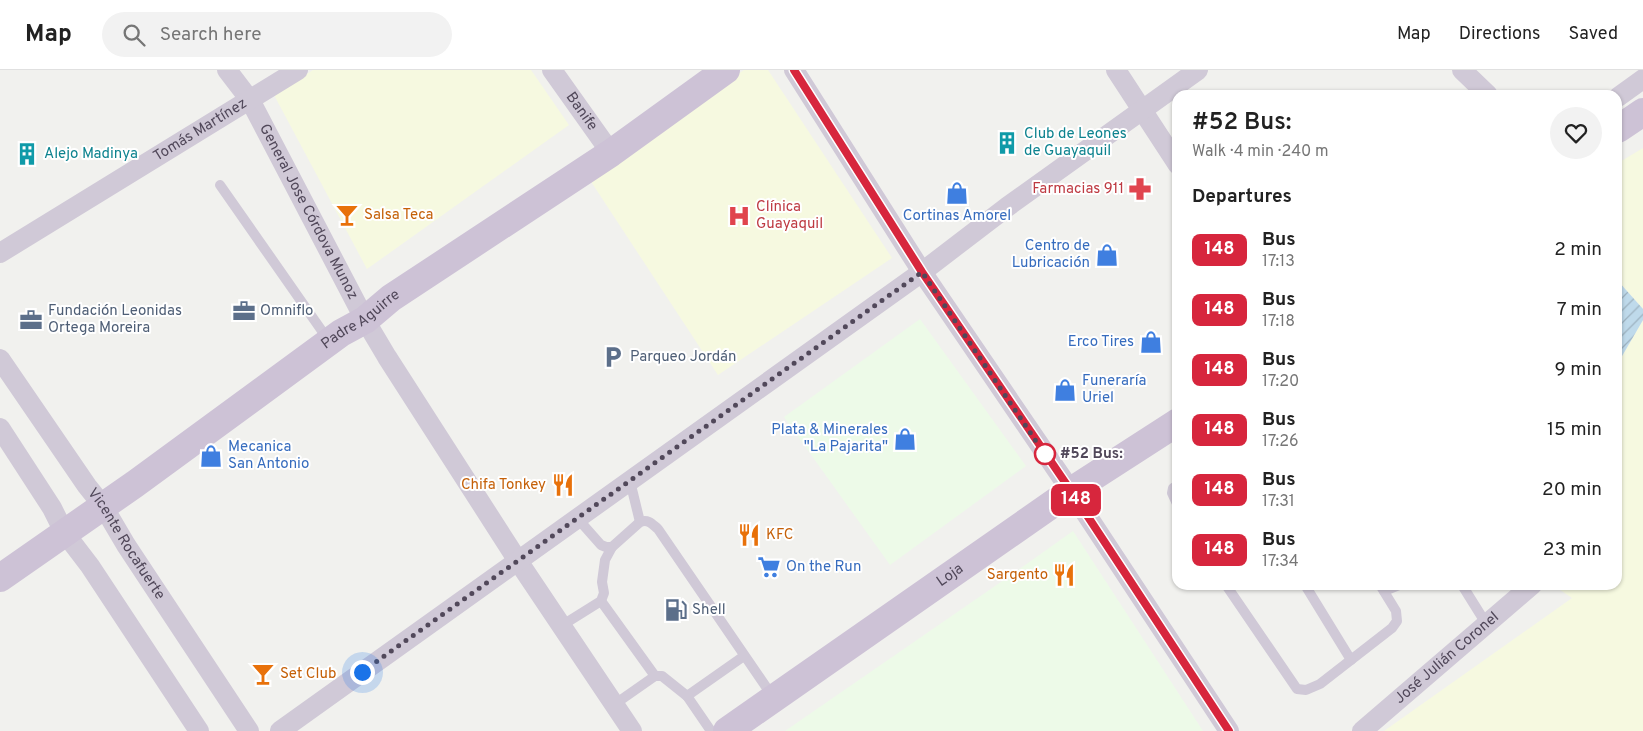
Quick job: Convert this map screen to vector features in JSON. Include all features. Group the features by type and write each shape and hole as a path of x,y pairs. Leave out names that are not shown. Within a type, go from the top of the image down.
{"main road":[{"name":"Padre Aguirre","path":"0,578 103,506 341,333 365,320 391,298 611,153 726,70"},
{"path":"1622,126 1643,112"},
{"name":"Loja","path":"727,731 1071,491 1172,426"}],"street":[{"name":"General Jose Córdova Munoz","path":"227,70 250,100 365,320 518,561 632,731"},
{"name":"Tomás Martínez","path":"0,253 298,70"},
{"name":"Banife","path":"552,70 611,153"},
{"path":"794,70 922,272 1071,491 1229,731"},
{"path":"1116,70 1172,156"},
{"path":"280,731 922,272 1198,70"},
{"path":"1462,70 1483,90"},
{"path":"1622,95 1643,78"},
{"name":"Vicente Rocafuerte","path":"0,358 87,486 103,506 126,544 250,731"},
{"path":"0,428 52,508 64,532 90,566 199,731"},
{"name":"José Julián Coronel","path":"1362,731 1526,590"}],"lane":[{"path":"220,185 330,342"},
{"path":"630,481 640,522"},
{"path":"578,519 601,545 606,547 612,546"},
{"path":"561,626 601,601 604,593 602,582 605,560 612,546 640,522 646,520 651,522 658,530 774,698"},
{"path":"1229,590 1297,689 1306,690 1320,684 1392,628 1397,621 1396,611 1383,590"},
{"path":"1308,590 1351,660"},
{"path":"1465,590 1487,625"},
{"path":"601,601 655,676"},
{"path":"686,696 744,656"},
{"path":"615,704 655,676 662,676 686,696 711,731"}],"shaded area":[{"path":"313,70 531,70 569,125 367,269 274,95"},
{"name":"Clínica Guayaquil","path":"744,70 768,70 892,258 718,375 586,174"},
{"path":"1643,148 1643,309 1622,285 1622,161"},
{"path":"1622,285 1643,309 1643,320 1622,356"},
{"path":"920,319 1026,466 890,565 784,417"},
{"path":"1643,320 1643,731 1384,731 1572,598 1560,590 1622,590 1622,356"},
{"path":"1073,531 1203,731 785,731 1011,575"}],"bus line":[{"name":"148","path":"794,70 922,272 1071,491 1229,731"}],"place":[{"name":"Club de Leones de Guayaquil","path":"1007,143"},
{"name":"Alejo Madinya","path":"27,154"},
{"name":"Farmacias 911","path":"1140,189"},
{"name":"Cortinas Amorel","path":"957,193"},
{"name":"Salsa Teca","path":"347,215"},
{"name":"Clínica Guayaquil","path":"739,216"},
{"name":"Centro de Lubricación","path":"1107,255"},
{"name":"Omniflo","path":"244,311"},
{"name":"Fundación Leonidas Ortega Moreira","path":"31,320"},
{"name":"Erco Tires","path":"1151,342"},
{"name":"Parqueo Jordán","path":"613,357"},
{"name":"Funeraría Uriel","path":"1065,390"},
{"name":"Plata & Minerales \"La Pajarita\"","path":"905,439"},
{"name":"#52 Bus:","path":"1045,454"},
{"name":"Mecanica San Antonio","path":"211,456"},
{"name":"Chifa Tonkey","path":"563,485"},
{"name":"KFC","path":"749,535"},
{"name":"On the Run","path":"769,567"},
{"name":"Sargento","path":"1064,575"},
{"name":"Shell","path":"676,610"},
{"name":"Set Club","path":"263,674"}],"route":[{"path":"362,672 922,272 1050,462 1045,454"}]}
